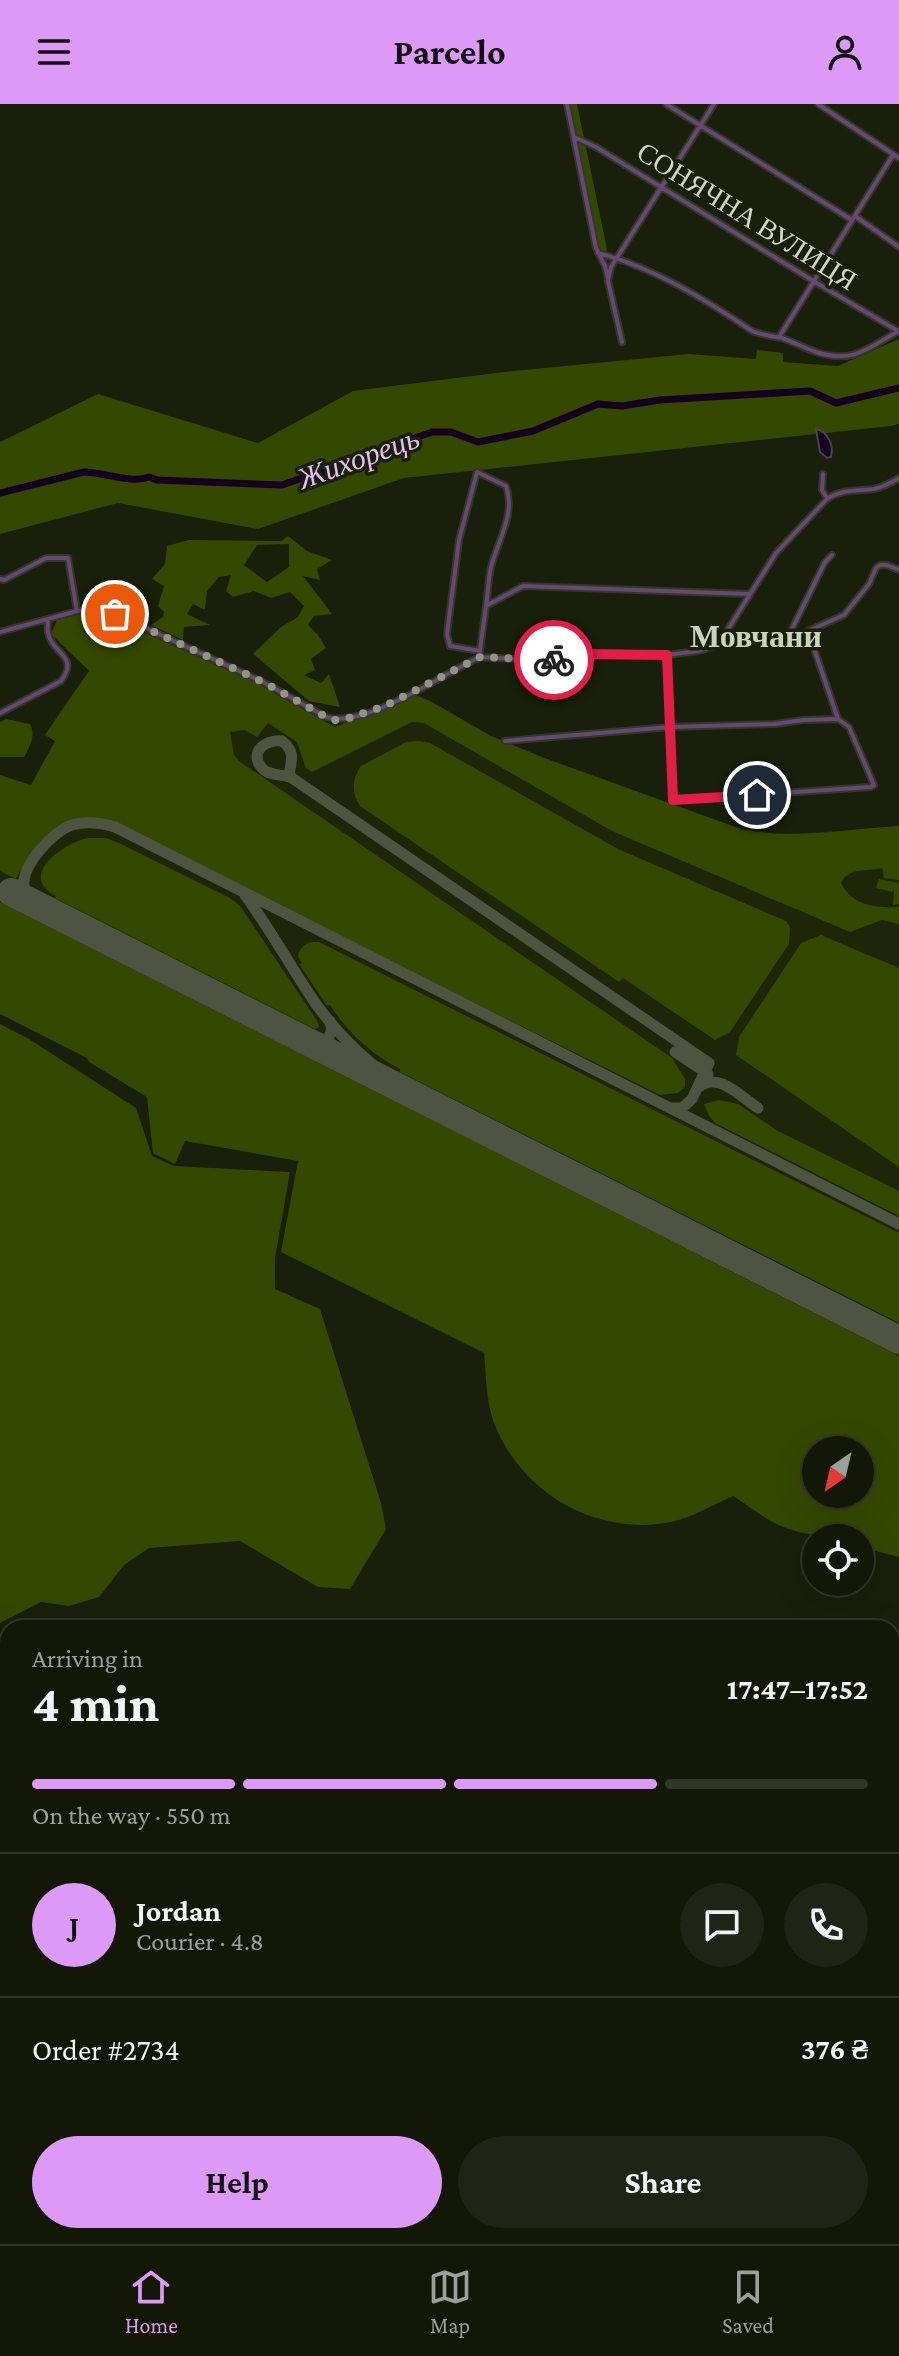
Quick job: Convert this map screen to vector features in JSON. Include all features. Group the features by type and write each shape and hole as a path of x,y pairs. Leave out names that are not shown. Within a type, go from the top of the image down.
{"street":[{"path":"567,104 598,253 605,266 622,342"},
{"path":"666,104 899,247"},
{"path":"608,281 615,257 714,104"},
{"path":"818,104 899,158"},
{"name":"СОНЯЧНА ВУЛИЦЯ","path":"574,137 596,147 899,331"},
{"path":"779,337 893,155"},
{"path":"598,253 615,257 688,290 761,335 779,337 819,353 843,359 899,331"},
{"path":"480,654 491,567 503,536 510,497 506,486 477,472 459,540 447,642 450,646 480,654 550,661 582,654 667,655 726,643 735,645 788,637 844,615 880,565 899,570"},
{"path":"823,474 822,490 827,499"},
{"path":"726,643 725,634 776,553 827,499 852,490 886,485 899,478"},
{"path":"788,637 825,562 832,555"},
{"path":"0,579 4,580 46,558 68,558 77,611"},
{"path":"486,606 523,586 749,594"},
{"path":"0,632 77,611 115,614 263,682 334,720 374,710 411,694 480,654"},
{"path":"0,713 61,681 68,672 68,661 48,636 48,619"},
{"path":"667,655 673,800 871,787 874,785 849,727 838,719 808,631"},
{"path":"505,741 670,727 838,719"}],"shaded area":[{"path":"816,429 829,440 831,457 827,458 820,452"},
{"path":"81,614 103,618 105,615 258,684 335,727 418,696 512,746 741,829 764,834 796,834 899,826 899,1557 874,1545 874,1524 802,1524 802,1527 769,1520 733,1496 676,1521 647,1525 588,1516 559,1502 527,1476 500,1437 488,1403 484,1353 281,1252 298,1161 185,1141 175,1164 153,1153 147,1097 87,1058 0,1014 0,775 31,785 55,741 45,735 89,671 51,634 57,620"}],"green space":[{"path":"570,104 577,104 607,249 604,259 599,254"},
{"path":"899,339 899,424 891,426 404,478 258,529 118,503 0,534 0,442 98,394 258,443 353,391 689,354 756,359 757,350 783,353 783,362 838,366"},
{"path":"288,536 307,551 332,560 317,569 320,580 303,576 332,614 314,616 308,625 326,648 311,659 315,670 304,675 321,683 329,674 340,707 309,701 253,654 281,627 298,617 304,606 290,592 271,598 254,591 233,597 226,591 231,575 219,577 207,591 205,610 193,604 187,614 210,625 184,627 183,640 151,625 163,617 164,612 158,606 164,586 152,579 165,564 167,546 189,540 281,541","holes":["289,544 289,567 267,582 244,565 257,545"]},
{"path":"81,614 103,618 105,615 258,684 335,727 418,696 491,736 741,829 800,834 899,826 899,880 884,878 882,868 853,872 841,883 858,901 873,906 899,907 899,924 882,920 850,932 612,831 424,723 412,722 312,772 306,768 297,742 268,723 257,737 245,730 230,732 234,755 239,761 672,1058 685,1079 685,1087 678,1093 660,1095 114,824 80,822 55,831 35,850 16,879 0,871 0,775 31,785 55,741 45,735 89,671 51,634 57,620"},
{"path":"6,719 30,724 32,728 30,745 24,757 0,757 0,722"},
{"path":"406,742 430,743 618,849 786,921 790,927 789,944 730,1032 715,1040 623,978 619,982 360,806 354,786 361,766"},
{"path":"88,838 106,838 121,844 230,898 240,906 319,1027 315,1029 55,898 45,888 41,879 42,870 67,846"},
{"path":"879,879 899,883 899,904 893,905 894,888 893,892 876,888"},
{"path":"0,902 899,1356 899,1557 874,1551 874,1524 802,1524 802,1533 781,1526 733,1496 679,1520 643,1525 615,1523 563,1504 521,1468 505,1446 491,1412 484,1353 281,1252 298,1161 185,1141 175,1164 153,1153 147,1097 87,1058 0,1014"},
{"path":"821,935 899,968 899,1167 736,1055 739,1037 801,943"},
{"path":"319,942 899,1233 899,1323 400,1072 361,1042 330,1005 327,1006 299,964 302,963 298,957 301,949"},
{"path":"0,1024 29,1039 136,1108 152,1156 174,1166 290,1172 275,1258 275,1289 320,1309 381,1503 386,1529 350,1589 318,1587 240,1541 149,1548 124,1565 99,1597 69,1606 41,1602 0,1620"},
{"path":"719,1100 738,1104 778,1131 899,1191 899,1216 715,1123 704,1104"}],"waterway":[{"name":"Жихорець","path":"0,493 84,472 134,479 149,477 157,480 282,485 432,432 451,432 478,442 533,431 598,404 622,406 660,400 810,391 836,403 899,388"}],"taxiway":[{"path":"292,778 265,771 257,757 265,744 282,741 291,752 289,774 292,778 709,1063 692,1099 682,1108 671,1108"},
{"path":"39,907 26,894 24,879 40,850 56,834 72,825 94,823 115,827 899,1224"},
{"path":"245,895 316,1004 338,1032 377,1068 421,1099"},
{"path":"310,1043 328,1038 330,1021"},
{"path":"675,1052 708,1074"},
{"path":"699,1087 706,1083 722,1084 758,1108"}],"runway":[{"path":"11,892 899,1340"}],"way so far":[{"path":"115,614 263,682 334,720 385,706 480,657 554,660"}],"district":[{"name":"Мовчани","path":"756,636"}],"route":[{"path":"554,660 582,654 667,655 673,800 757,795"}]}
